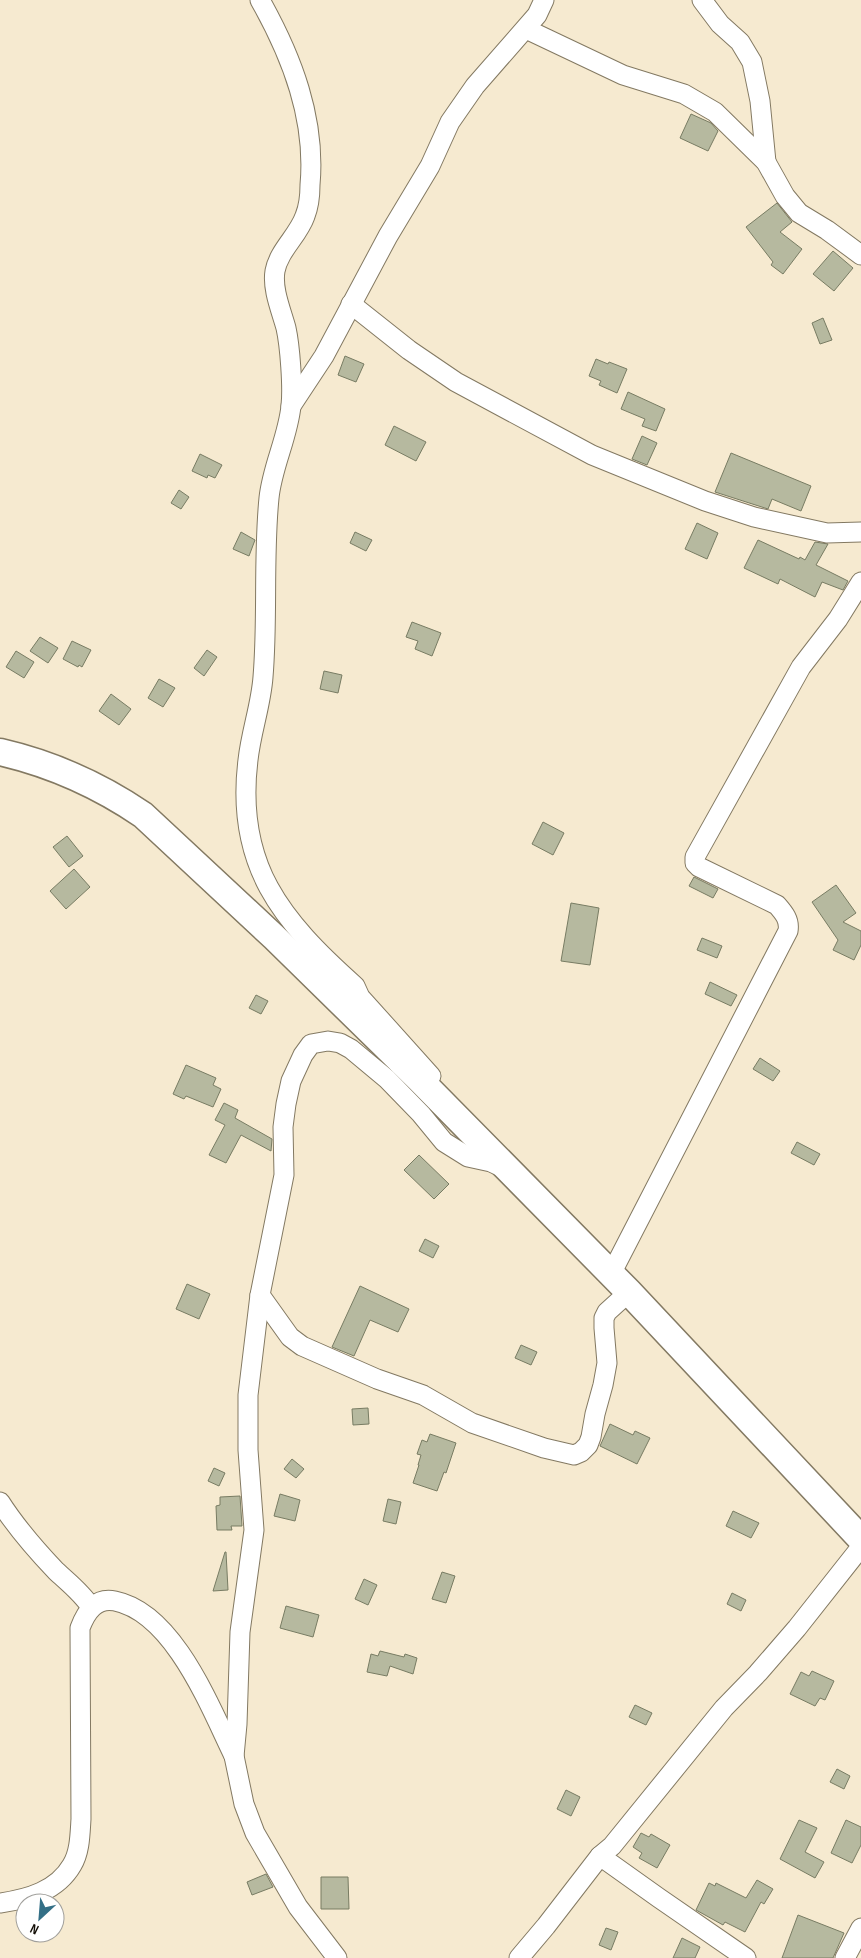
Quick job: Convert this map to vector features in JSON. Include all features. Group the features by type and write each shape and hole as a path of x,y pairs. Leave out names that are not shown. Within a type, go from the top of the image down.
{"street":[{"path":"260,0 280,34 295,72 310,136 311,173 306,216 278,262 275,272 277,294 289,351 291,406 269,495 266,530 263,680 248,759 246,789 248,832 258,867 279,904 301,935 355,986 360,997 423,1066 442,1090 460,1120"},
{"path":"291,406 324,356 388,236 430,166 450,122 475,86 537,15 544,0"},
{"path":"702,0 720,24 740,42 752,62 760,101 766,162"},
{"path":"526,29 623,75 684,94 715,112 766,162 785,196 799,213 861,255"},
{"path":"351,304 409,350 456,382 592,455 705,501 754,516 827,533 861,532"},
{"path":"260,1296 290,1337 302,1346 377,1379 423,1395 472,1423 544,1448 574,1455 581,1452 588,1445 607,1363 604,1318 789,926 785,914 777,906 696,865 694,857 801,667 838,619 861,582"},
{"path":"0,752 29,758 65,772 124,802 142,815 274,937 460,1120 620,1283 861,1539"},
{"path":"234,1756 240,1632 254,1530 248,1450 248,1394 260,1296 284,1175 283,1127 291,1081 311,1044 340,1043 351,1049 388,1079 444,1142 468,1157 490,1162 508,1170"},
{"path":"0,1502 30,1543 66,1580 83,1594 91,1607"},
{"path":"518,1958 546,1926 600,1856 612,1846 724,1708 758,1673 797,1628 861,1547"},
{"path":"0,1903 28,1898 44,1892 73,1864 78,1846 81,1819 80,1628 84,1616 91,1607 100,1601 116,1601 139,1610 152,1619 171,1642 195,1677 218,1720 234,1756 244,1804 255,1833 298,1907 337,1958"},
{"path":"600,1856 666,1904 746,1958"},
{"path":"845,1958 861,1928"}],"building":[{"path":"691,114 711,123 718,131 708,151 680,138"},
{"path":"777,203 792,222 780,232 802,249 783,274 771,265 773,262 746,227"},
{"path":"833,251 853,268 834,291 813,274"},
{"path":"823,318 832,340 820,344 812,323"},
{"path":"345,356 364,364 356,382 338,375"},
{"path":"596,359 627,369 617,393 599,385 601,381 589,376"},
{"path":"628,392 665,409 656,431 642,426 645,419 621,409"},
{"path":"394,426 426,442 416,461 385,445"},
{"path":"642,436 657,443 647,465 632,459"},
{"path":"731,453 811,486 801,511 772,499 768,509 715,492"},
{"path":"200,454 222,465 215,478 208,475 207,478 192,471"},
{"path":"179,490 189,497 181,509 171,503"},
{"path":"697,523 718,533 707,559 685,549"},
{"path":"241,532 255,540 249,556 233,549"},
{"path":"355,532 372,540 366,551 350,543"},
{"path":"758,540 805,560 815,542 828,544 816,565 848,581 843,590 822,582 815,597 780,579 778,584 744,568"},
{"path":"412,622 441,633 432,656 415,649 418,641 406,637"},
{"path":"40,637 58,648 48,663 30,651"},
{"path":"72,641 91,650 82,667 79,665 78,667 63,659"},
{"path":"207,650 217,657 204,676 194,668"},
{"path":"16,651 34,662 24,678 6,667"},
{"path":"324,671 342,675 338,693 320,689"},
{"path":"159,679 175,688 163,707 148,698"},
{"path":"111,694 131,709 119,725 99,711"},
{"path":"543,822 564,833 553,855 532,844"},
{"path":"67,836 83,856 69,867 53,847"},
{"path":"74,869 90,887 66,909 50,891"},
{"path":"694,877 718,889 713,898 689,886"},
{"path":"836,885 856,913 843,922 861,931 861,945 854,960 833,950 838,940 812,902"},
{"path":"571,903 599,908 590,965 561,961"},
{"path":"702,938 722,946 717,958 697,950"},
{"path":"710,982 737,995 731,1006 705,994"},
{"path":"256,995 268,1001 261,1014 249,1008"},
{"path":"760,1058 780,1071 773,1081 753,1069"},
{"path":"186,1065 216,1078 213,1085 221,1089 213,1107 186,1096 184,1099 173,1094"},
{"path":"224,1103 238,1110 235,1118 272,1139 271,1151 241,1135 226,1163 209,1155 225,1125 215,1120"},
{"path":"797,1142 820,1154 814,1165 791,1153"},
{"path":"419,1155 449,1184 434,1199 404,1170"},
{"path":"425,1239 439,1246 433,1258 419,1251"},
{"path":"187,1284 210,1294 199,1319 176,1309"},
{"path":"360,1286 409,1309 398,1332 370,1320 354,1356 332,1347"},
{"path":"521,1345 537,1352 531,1365 515,1358"},
{"path":"368,1408 369,1424 353,1425 352,1409"},
{"path":"610,1424 633,1435 635,1431 650,1438 637,1464 600,1446"},
{"path":"430,1434 456,1443 446,1473 444,1472 437,1491 413,1483 421,1455 417,1454 422,1440 427,1442"},
{"path":"292,1459 304,1469 296,1478 284,1469"},
{"path":"214,1468 225,1473 219,1486 208,1481"},
{"path":"280,1494 300,1500 295,1521 274,1516"},
{"path":"240,1496 242,1526 231,1526 232,1530 217,1530 216,1506 220,1505 220,1497"},
{"path":"388,1499 401,1502 396,1524 383,1521"},
{"path":"733,1511 759,1523 751,1538 726,1526"},
{"path":"225,1552 228,1590 213,1591"},
{"path":"442,1572 455,1576 446,1603 432,1599"},
{"path":"364,1579 377,1585 368,1605 355,1599"},
{"path":"732,1593 746,1600 741,1611 727,1604"},
{"path":"286,1606 319,1615 313,1637 280,1628"},
{"path":"380,1651 404,1657 405,1654 417,1658 413,1674 390,1666 387,1676 367,1672 371,1654 378,1656"},
{"path":"812,1671 834,1681 825,1700 820,1698 815,1706 790,1694 801,1672 809,1676"},
{"path":"635,1705 652,1713 646,1725 629,1717"},
{"path":"837,1769 850,1776 844,1789 830,1782"},
{"path":"566,1790 580,1797 571,1816 557,1809"},
{"path":"799,1820 817,1828 805,1852 824,1862 815,1878 780,1859"},
{"path":"846,1820 861,1827 861,1845 852,1863 831,1853"},
{"path":"641,1833 649,1837 651,1834 670,1845 657,1868 639,1858 642,1853 633,1847"},
{"path":"266,1874 273,1887 252,1895 247,1882"},
{"path":"321,1877 348,1877 349,1909 321,1909"},
{"path":"757,1880 773,1889 764,1904 761,1902 745,1932 725,1922 723,1925 696,1910 709,1883 715,1886 716,1883 746,1898"},
{"path":"798,1915 844,1933 833,1958 782,1958"},
{"path":"606,1928 618,1932 611,1950 599,1945"},
{"path":"682,1938 700,1947 695,1958 673,1958"}]}
